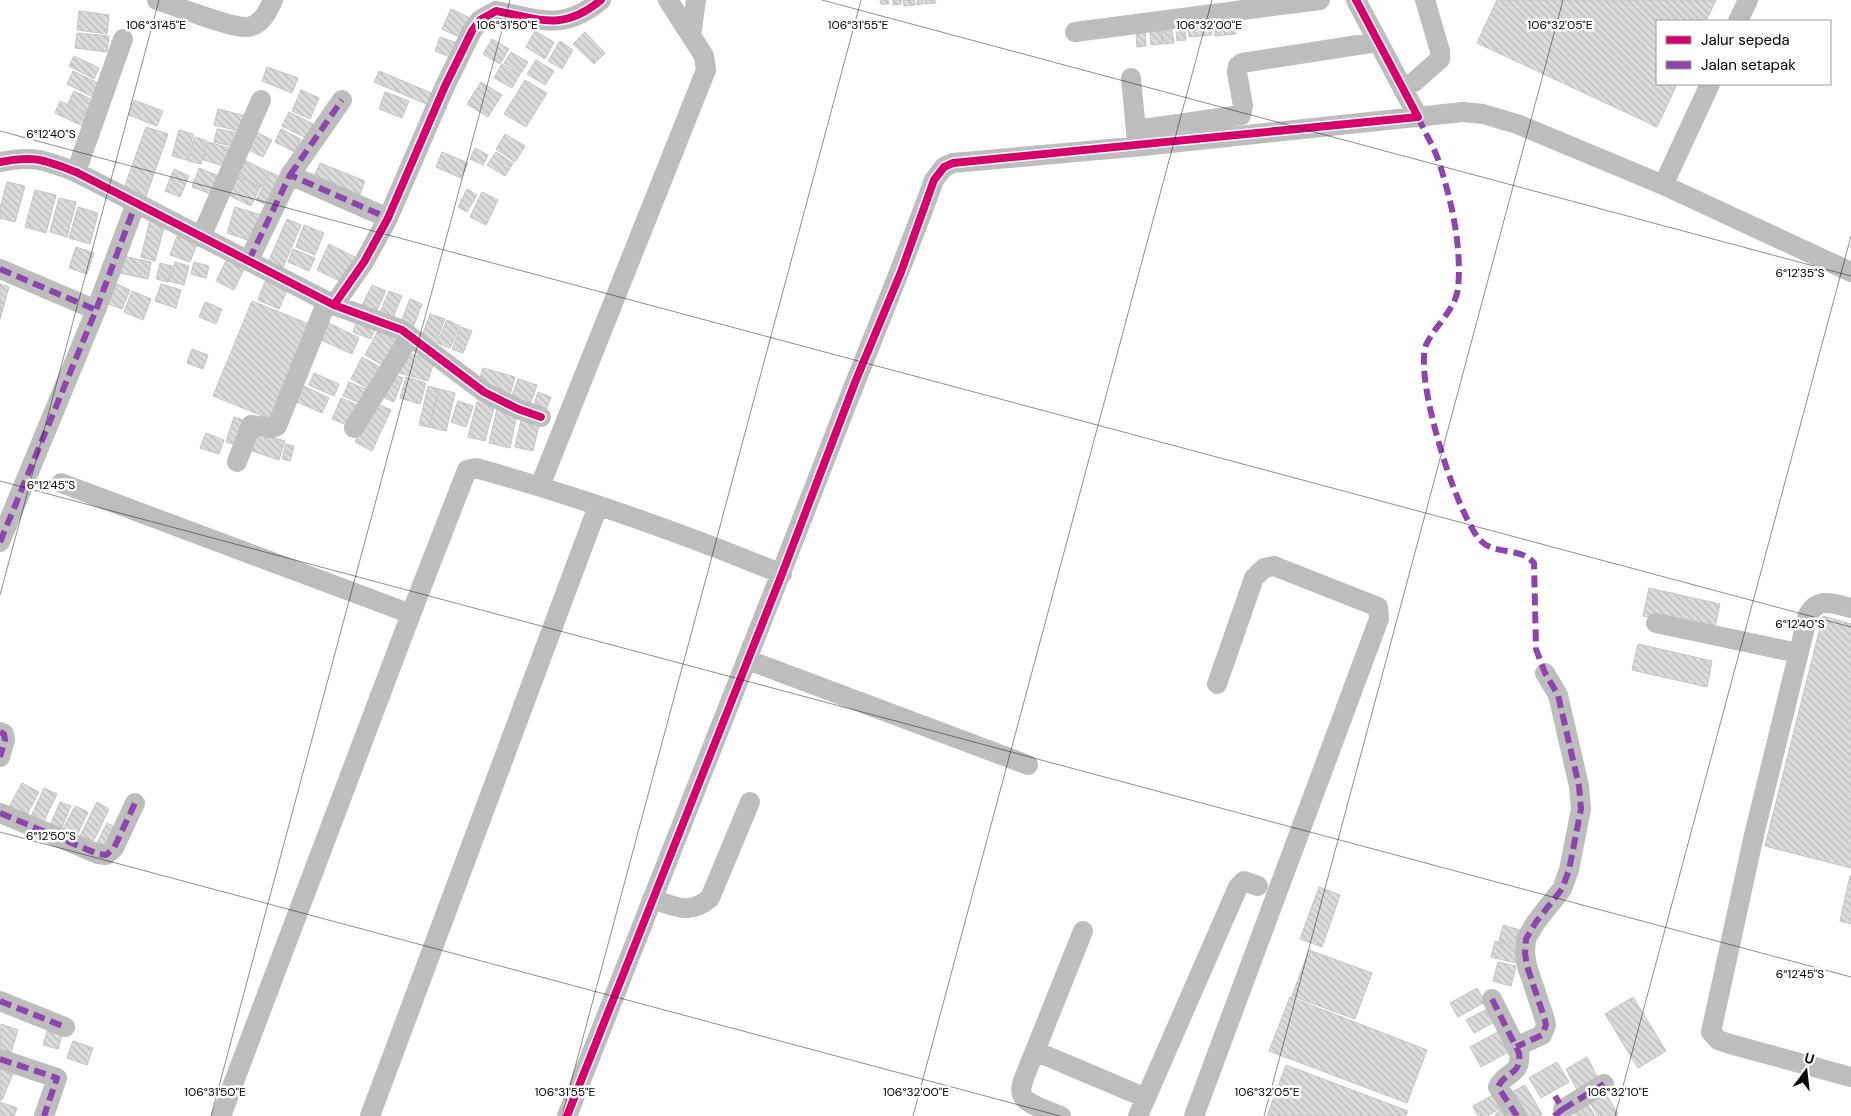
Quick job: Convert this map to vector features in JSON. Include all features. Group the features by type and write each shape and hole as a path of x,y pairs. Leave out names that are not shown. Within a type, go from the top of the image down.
{"street":[{"path":"157,0 233,25 248,27 262,20 273,0"},
{"path":"237,462 251,426 272,428 277,426 330,303 364,262 388,218 445,86 472,31 480,20 496,11 551,21 566,20 592,8 601,0"},
{"path":"540,486 706,70 704,56 668,0"},
{"path":"691,36 696,0"},
{"path":"1075,32 1320,0"},
{"path":"1356,0 1377,42 1404,87 1418,118"},
{"path":"1404,87 1414,82 1440,59 1440,51 1425,0"},
{"path":"1738,20 1748,0"},
{"path":"76,172 123,39"},
{"path":"1137,138 1242,115 1243,106 1237,72 1238,66 1242,63 1377,42"},
{"path":"1131,78 1137,138"},
{"path":"1661,184 1667,177 1710,85"},
{"path":"202,237 261,100"},
{"path":"249,260 290,175 342,100"},
{"path":"568,1116 938,174 953,163 1137,138 1418,118 1453,113 1484,114 1517,124 1661,184 1851,272"},
{"path":"0,162 18,157 34,158 76,172 330,303 402,330 484,392 518,409 540,417"},
{"path":"290,175 388,218"},
{"path":"0,542 96,310 136,203"},
{"path":"0,269 96,310"},
{"path":"354,428 410,336"},
{"path":"222,1116 410,614 467,470 476,468 540,486 696,540 782,574"},
{"path":"61,483 410,614"},
{"path":"370,1116 598,506"},
{"path":"1194,1116 1379,619 1378,608 1274,566 1264,568 1254,578 1216,684"},
{"path":"1851,608 1826,602 1816,605 1808,615 1754,835 1711,1032 1718,1040 1730,1044 1851,1077"},
{"path":"1656,623 1798,653"},
{"path":"748,660 1028,765"},
{"path":"1516,1047 1542,1035 1545,1031 1545,1020 1525,953 1526,940 1536,922 1562,889 1571,862 1581,809 1579,786 1558,695 1545,673"},
{"path":"0,732 4,734 5,740 0,757"},
{"path":"652,899 692,909 701,906 710,898 750,802"},
{"path":"0,813 106,856 114,848 135,803"},
{"path":"1138,1116 1238,887 1244,881 1258,886"},
{"path":"1061,1116 1027,1102 1021,1096 1020,1087 1083,931"},
{"path":"1492,999 1516,1047 1519,1064 1498,1086 1517,1116"},
{"path":"0,1001 65,1027"},
{"path":"1034,1051 1146,1098"},
{"path":"0,1059 58,1078 44,1116"},
{"path":"1557,1107 1604,1084"}],"building":[{"path":"880,0 888,0 889,4 881,4"},
{"path":"893,0 901,0 901,4 893,5"},
{"path":"903,0 914,0 915,5 904,6"},
{"path":"917,0 923,0 923,4 917,5"},
{"path":"925,0 935,0 936,3 925,4"},
{"path":"1497,0 1716,0 1706,20 1656,20 1656,85 1677,85 1657,127 1477,43"},
{"path":"451,9 472,19 463,39 442,29"},
{"path":"79,11 109,15 107,34 77,30"},
{"path":"1235,20 1236,34 1215,36 1213,22"},
{"path":"1211,25 1212,35 1189,37 1188,26"},
{"path":"1185,29 1186,40 1177,41 1176,30"},
{"path":"1172,30 1174,43 1163,44 1162,31"},
{"path":"535,31 554,42 545,59 526,47"},
{"path":"1161,31 1162,44 1151,45 1150,32"},
{"path":"585,32 605,53 594,64 573,44"},
{"path":"77,33 109,36 107,52 75,48"},
{"path":"1145,33 1146,46 1137,47 1136,34"},
{"path":"440,37 463,45 457,60 435,51"},
{"path":"492,39 509,49 500,64 483,54"},
{"path":"560,41 573,50 562,69 548,61"},
{"path":"511,52 528,62 521,73 504,63"},
{"path":"74,56 99,68 94,79 69,66"},
{"path":"536,60 554,71 545,85 527,74"},
{"path":"502,64 520,74 512,88 494,78"},
{"path":"267,67 298,78 292,93 262,81"},
{"path":"73,71 102,85 95,98 67,84"},
{"path":"379,71 436,95 431,106 374,82"},
{"path":"525,80 547,93 526,127 504,114"},
{"path":"481,82 502,95 488,117 467,104"},
{"path":"301,90 319,98 310,119 292,111"},
{"path":"74,91 93,100 87,112 68,103"},
{"path":"385,92 409,101 402,118 379,109"},
{"path":"134,100 163,111 157,126 129,115"},
{"path":"60,101 91,115 85,127 55,113"},
{"path":"218,109 250,117 246,133 214,125"},
{"path":"289,112 313,124 306,138 282,126"},
{"path":"146,127 168,134 144,202 122,194"},
{"path":"217,129 239,133 236,147 214,142"},
{"path":"281,129 301,139 295,152 275,142"},
{"path":"179,130 193,134 187,160 172,156"},
{"path":"256,132 272,140 263,157 247,149"},
{"path":"505,134 525,146 515,162 496,149"},
{"path":"194,137 207,141 201,164 188,161"},
{"path":"208,142 233,149 228,167 203,160"},
{"path":"475,148 488,155 483,165 470,159"},
{"path":"442,152 468,163 461,178 436,167"},
{"path":"496,152 513,163 505,176 487,165"},
{"path":"242,159 269,172 261,187 235,174"},
{"path":"320,163 365,181 357,202 311,183"},
{"path":"199,168 221,177 214,195 192,187"},
{"path":"174,169 189,176 180,197 165,191"},
{"path":"270,172 285,180 271,207 256,200"},
{"path":"232,174 260,187 251,206 223,193"},
{"path":"7,182 25,186 15,222 0,218 0,208"},
{"path":"467,189 477,195 467,212 458,207"},
{"path":"35,190 56,195 46,233 25,227"},
{"path":"482,192 498,200 486,225 470,217"},
{"path":"59,198 76,202 67,237 50,232"},
{"path":"78,207 98,213 90,244 69,238"},
{"path":"235,207 261,215 253,242 227,233"},
{"path":"287,219 301,225 282,270 268,263"},
{"path":"150,220 165,224 155,261 141,257"},
{"path":"304,225 324,233 315,255 296,247"},
{"path":"177,236 197,244 190,262 170,255"},
{"path":"329,244 355,257 342,282 317,270"},
{"path":"76,247 94,253 87,274 69,268"},
{"path":"293,249 315,258 309,271 288,262"},
{"path":"123,256 151,262 148,279 119,273"},
{"path":"227,259 245,267 234,290 216,281"},
{"path":"175,262 189,266 184,285 169,281"},
{"path":"194,262 209,266 206,278 191,274"},
{"path":"160,263 172,266 168,282 156,279"},
{"path":"266,279 288,288 279,309 258,300"},
{"path":"114,283 130,290 122,309 106,303"},
{"path":"0,284 9,287 0,319"},
{"path":"161,284 181,290 176,308 155,301"},
{"path":"372,285 386,291 375,314 361,308"},
{"path":"132,291 151,299 143,320 124,312"},
{"path":"389,291 402,296 392,320 379,315"},
{"path":"410,299 422,304 412,330 400,325"},
{"path":"252,301 314,326 275,421 213,396"},
{"path":"205,302 222,309 216,324 199,317"},
{"path":"430,314 445,319 435,344 421,339"},
{"path":"359,316 377,323 371,339 353,332"},
{"path":"447,320 460,326 450,348 437,343"},
{"path":"327,322 359,338 352,354 319,339"},
{"path":"380,327 400,337 384,366 365,355"},
{"path":"461,327 472,331 463,353 452,349"},
{"path":"192,349 208,355 203,369 187,363"},
{"path":"405,352 434,361 428,381 399,373"},
{"path":"362,357 380,367 368,388 351,379"},
{"path":"483,368 515,377 510,394 478,384"},
{"path":"389,372 403,378 394,402 380,396"},
{"path":"314,373 339,384 334,396 309,385"},
{"path":"406,377 426,383 420,404 400,398"},
{"path":"518,379 537,385 528,411 509,404"},
{"path":"349,382 368,390 362,404 343,396"},
{"path":"304,386 329,398 322,413 297,402"},
{"path":"428,386 439,389 429,427 419,425"},
{"path":"439,389 455,393 446,431 429,427"},
{"path":"538,392 551,397 544,415 532,410"},
{"path":"341,398 360,406 351,427 332,419"},
{"path":"458,401 473,406 466,427 451,422"},
{"path":"374,402 391,410 372,451 355,442"},
{"path":"477,402 494,407 485,441 468,437"},
{"path":"497,409 517,414 510,448 489,443"},
{"path":"522,416 540,421 533,451 515,447"},
{"path":"234,417 250,422 242,447 226,442"},
{"path":"206,433 224,440 219,454 200,448"},
{"path":"257,433 285,441 279,460 252,451"},
{"path":"286,444 294,446 290,461 282,459"},
{"path":"1649,588 1720,604 1714,631 1643,616"},
{"path":"1823,616 1851,624 1851,868 1765,846"},
{"path":"1638,644 1712,661 1707,687 1632,670"},
{"path":"22,783 39,792 25,818 8,809"},
{"path":"44,788 57,794 42,825 30,819"},
{"path":"60,802 71,806 60,832 49,828"},
{"path":"97,802 109,809 92,844 79,838"},
{"path":"75,806 88,812 76,837 62,831"},
{"path":"107,823 117,828 105,854 94,849"},
{"path":"1851,876 1851,924 1840,921"},
{"path":"1319,887 1340,895 1322,947 1300,939"},
{"path":"1503,925 1524,931 1519,946 1499,941"},
{"path":"1495,941 1520,948 1516,963 1491,957"},
{"path":"1309,950 1372,973 1355,1019 1292,996"},
{"path":"1498,962 1516,966 1511,986 1493,981"},
{"path":"1477,988 1485,1002 1458,1017 1450,1003"},
{"path":"1290,997 1427,1050 1407,1103 1269,1051"},
{"path":"1633,997 1666,1051 1638,1068 1605,1014"},
{"path":"1493,1006 1500,1019 1474,1033 1466,1020"},
{"path":"1,1024 18,1030 9,1059 0,1056"},
{"path":"49,1025 64,1029 58,1049 43,1045"},
{"path":"1503,1029 1514,1049 1481,1067 1470,1047"},
{"path":"73,1041 93,1048 87,1065 67,1058"},
{"path":"1587,1057 1600,1082 1579,1093 1566,1069"},
{"path":"1557,1062 1569,1082 1541,1098 1529,1078"},
{"path":"1286,1065 1408,1111 1406,1116 1267,1116"},
{"path":"0,1066 15,1069 2,1100 0,1100"},
{"path":"1525,1085 1542,1114 1539,1116 1522,1116 1509,1094"},
{"path":"1603,1089 1618,1114 1616,1116 1598,1116 1587,1098"},
{"path":"1495,1094 1503,1107 1487,1116 1478,1116 1473,1106"},
{"path":"1586,1101 1595,1116 1576,1116 1572,1109"},
{"path":"0,1102 17,1108 14,1116 0,1116"},
{"path":"1504,1108 1510,1116 1496,1116 1495,1114"}],"marked path":[{"path":"290,175 342,100"},
{"path":"1418,117 1435,151 1444,177 1452,209 1459,257 1456,297 1426,345 1424,362 1431,415 1449,475 1470,525 1480,540 1492,548 1522,554 1534,563 1536,649 1545,673 1558,695 1579,786 1581,809 1569,870 1562,889 1536,922 1526,939 1525,953 1527,966 1546,1025 1542,1035 1516,1047"},
{"path":"249,260 290,175 388,218"},
{"path":"0,542 96,310 136,203"},
{"path":"0,269 96,310"},
{"path":"0,732 4,734 5,740 0,757"},
{"path":"0,813 98,854 106,855 114,848 135,803"},
{"path":"1492,999 1519,1053 1516,1070 1505,1078 1498,1087 1517,1116"},
{"path":"0,1001 65,1027"},
{"path":"0,1059 57,1078 44,1116"},
{"path":"1563,1109 1604,1084"},
{"path":"1554,1116 1563,1109 1555,1096"}],"cycle path":[{"path":"334,305 364,262 388,218 445,86 472,31 480,20 496,11 538,19 562,20 587,10 601,0"},
{"path":"567,1116 782,574 856,380 901,272 934,180 944,167 953,163 1418,117 1356,0"},
{"path":"0,162 22,159 39,160 76,172 334,305 402,330 484,392 518,409 541,417"}]}
